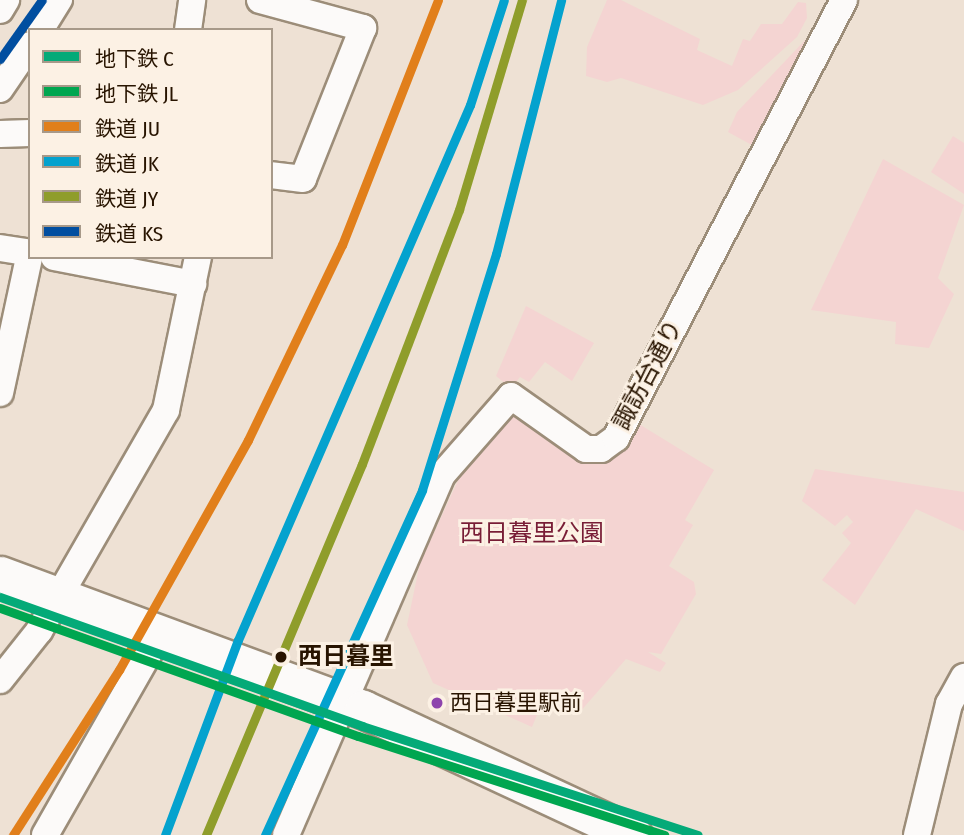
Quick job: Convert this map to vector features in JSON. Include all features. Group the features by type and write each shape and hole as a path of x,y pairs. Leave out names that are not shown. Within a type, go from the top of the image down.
{"main road":[{"path":"0,575 347,703 633,835"}],"street":[{"path":"0,10 6,0"},
{"path":"41,28 60,0"},
{"path":"188,28 192,0"},
{"path":"260,0 363,28 303,179 273,175"},
{"name":"諏訪台通り","path":"347,703 441,476 511,396 586,449 601,449 622,429 844,0"},
{"path":"0,89 28,48"},
{"path":"0,134 28,133"},
{"path":"0,248 28,253"},
{"path":"0,393 29,259"},
{"path":"64,259 193,284"},
{"path":"0,680 60,597 166,410 198,259"},
{"path":"45,835 160,633"},
{"path":"916,835 948,704 964,677"},
{"path":"286,835 347,703"}],"green space":[{"path":"607,0 621,0 700,39 697,50 732,66 743,39 750,41 761,24 782,24 798,2 806,3 807,18 797,37 738,90 703,105 621,78 607,82 586,76 587,47"},
{"path":"808,37 814,40 759,149 728,132 737,112"},
{"path":"953,136 964,143 964,194 931,172"},
{"path":"883,159 964,205 938,278 954,294 929,348 895,344 896,322 811,310"},
{"path":"526,306 594,343 572,381 545,362 529,382 520,377 511,388 496,376"},
{"name":"西日暮里公園","path":"506,412 526,417 589,459 610,458 634,421 714,470 685,520 693,525 669,566 694,582 696,594 661,654 648,652 666,663 660,672 626,659 579,713 546,693 532,727 433,683 407,625 420,563 461,474"},
{"path":"815,469 964,492 964,531 916,509 855,605 822,580 851,543 842,533 853,522 847,515 835,526 802,501"}],"metro line":[{"name":"C","path":"0,597 362,726 698,835"},
{"name":"JL","path":"0,608 358,736 664,835"}],"rail line":[{"name":"KS","path":"0,59 42,0"},
{"name":"JU","path":"13,835 119,670 248,440 342,245 438,0"},
{"name":"JK","path":"165,835 238,640 470,105 504,0"},
{"name":"JY","path":"206,835 362,464 459,210 522,0"},
{"name":"JK","path":"265,835 422,490 496,254 561,0"}],"place":[{"name":"西日暮里","path":"281,657"},
{"name":"西日暮里駅前","path":"437,703"}]}
